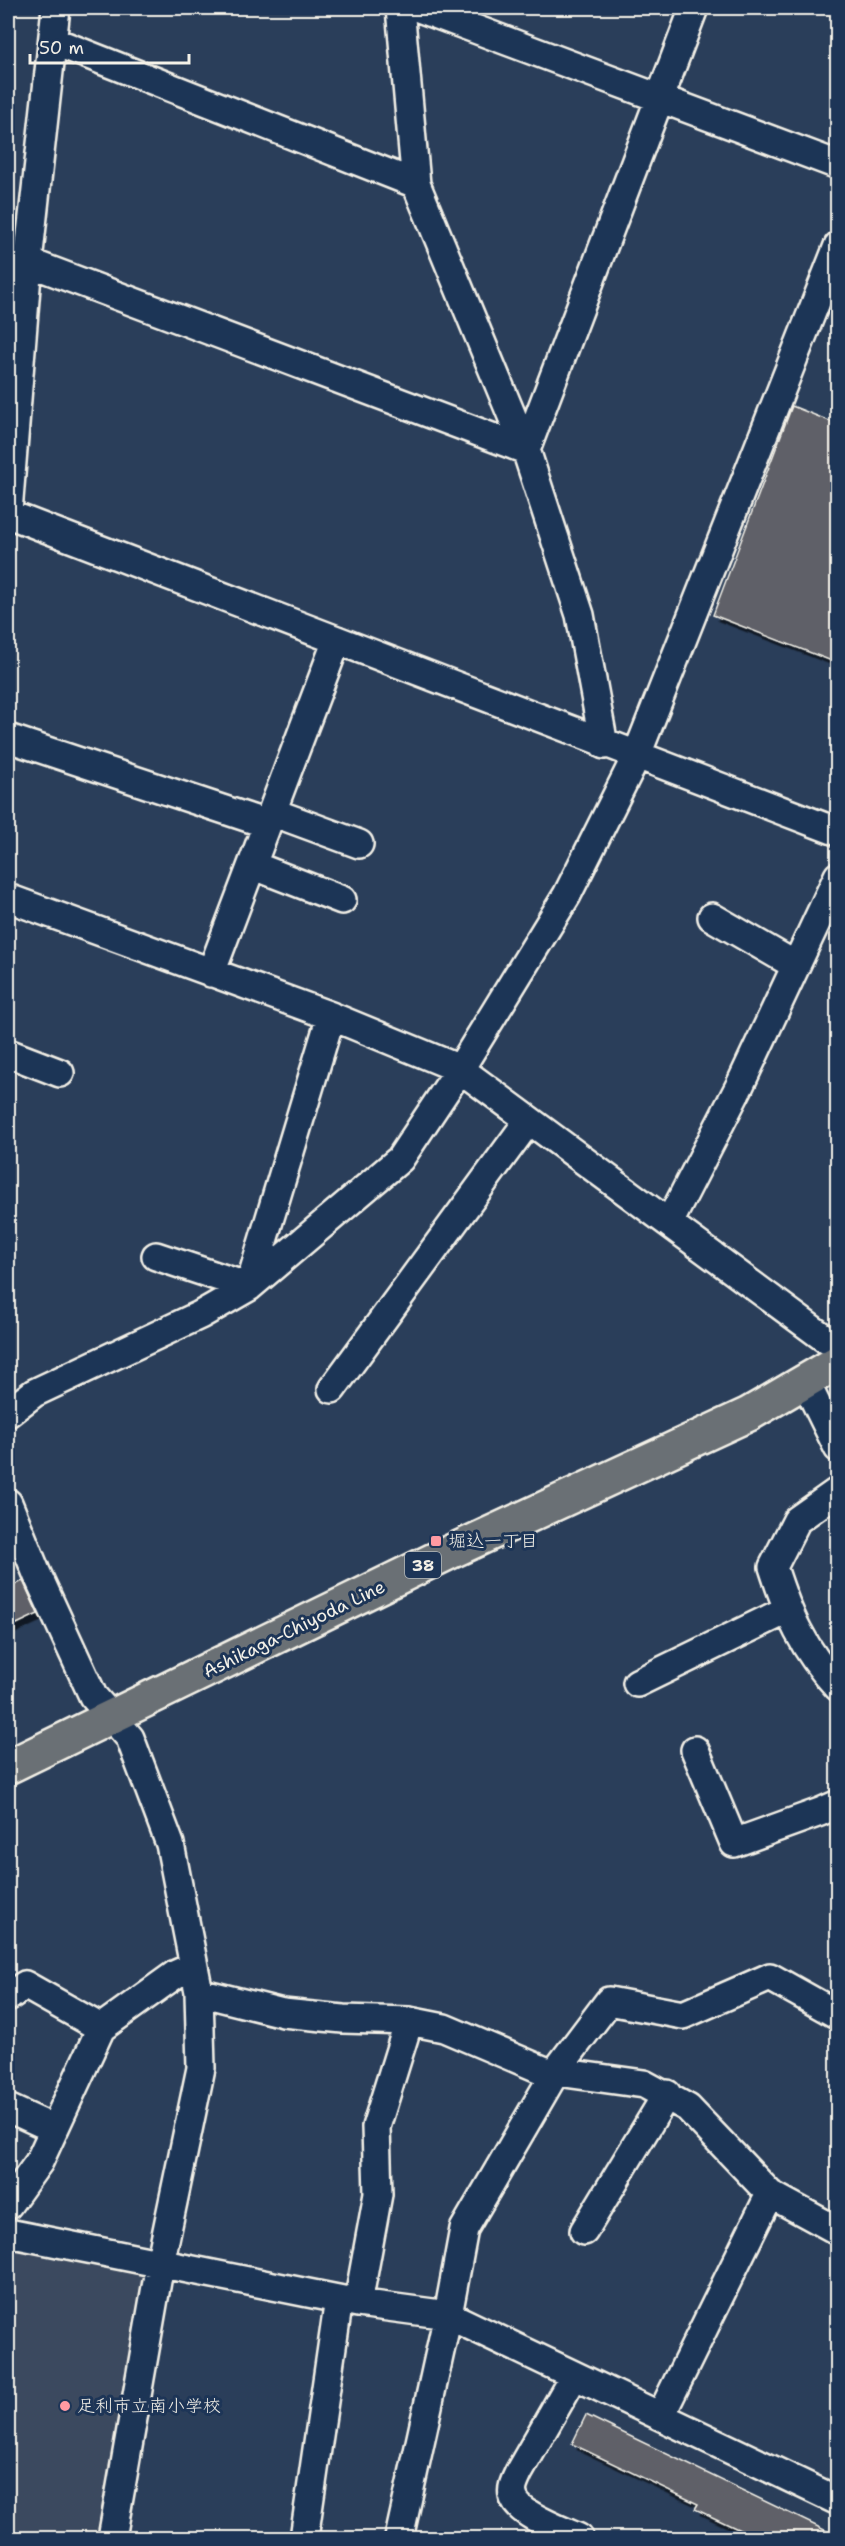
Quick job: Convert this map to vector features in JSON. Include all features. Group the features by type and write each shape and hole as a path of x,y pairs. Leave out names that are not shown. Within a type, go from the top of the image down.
{"main road":[{"name":"Ashikaga-Chiyoda Line","path":"8,1767 448,1553 749,1414 806,1383 837,1362"}],"street":[{"path":"56,8 12,397 8,506 337,640 604,745 837,832"},
{"path":"400,8 416,184 526,450 580,615 604,745"},
{"path":"418,8 837,165"},
{"path":"526,450 694,8"},
{"path":"53,40 416,184"},
{"path":"8,1413 34,1393 200,1315 249,1287 400,1159 460,1069 567,895 636,757 837,246"},
{"path":"28,262 526,450"},
{"path":"211,973 337,640"},
{"path":"8,738 359,844"},
{"path":"252,865 342,900"},
{"path":"669,1222 740,1085 837,876"},
{"path":"8,898 331,1016 460,1069 837,1346"},
{"path":"712,917 795,965"},
{"path":"249,1287 331,1016"},
{"path":"8,1053 60,1073"},
{"path":"332,1389 529,1120"},
{"path":"156,1256 249,1287"},
{"path":"806,1383 837,1448"},
{"path":"837,1491 796,1520 773,1567 787,1610 816,1664 837,1687"},
{"path":"10,1519 93,1696 130,1738 170,1844 196,1980 201,2068 160,2264 112,2538"},
{"path":"637,1683 787,1610"},
{"path":"695,1750 734,1843 837,1804"},
{"path":"8,2205 39,2162 101,2028 176,1974 283,2013 343,2019 410,2021 444,2028 543,2070 644,2084 667,2094 688,2108 770,2194 837,2231"},
{"path":"399,2538 448,2315 464,2229 556,2071 609,2001 683,2015 770,1977 837,2015"},
{"path":"8,1996 26,1985 101,2028"},
{"path":"304,2538 349,2301 378,2194 376,2127 410,2021"},
{"path":"584,2231 667,2094"},
{"path":"8,2108 54,2129"},
{"path":"661,2415 770,2194"},
{"path":"8,2233 349,2301 448,2315 837,2501"},
{"path":"574,2376 512,2488 513,2497 523,2510 579,2538"}],"shaded area":[{"name":"足利市立南小学校","path":"8,2243 145,2273 100,2538 8,2538"}],"building":[{"path":"792,406 837,424 837,663 713,615"},
{"path":"23,1581 38,1614 8,1628 8,1588"},
{"path":"586,2415 837,2538 757,2538 695,2509 698,2504 572,2444"}],"place":[{"name":"堀込一丁目","path":"436,1541"},
{"name":"足利市立南小学校","path":"65,2406"}]}
